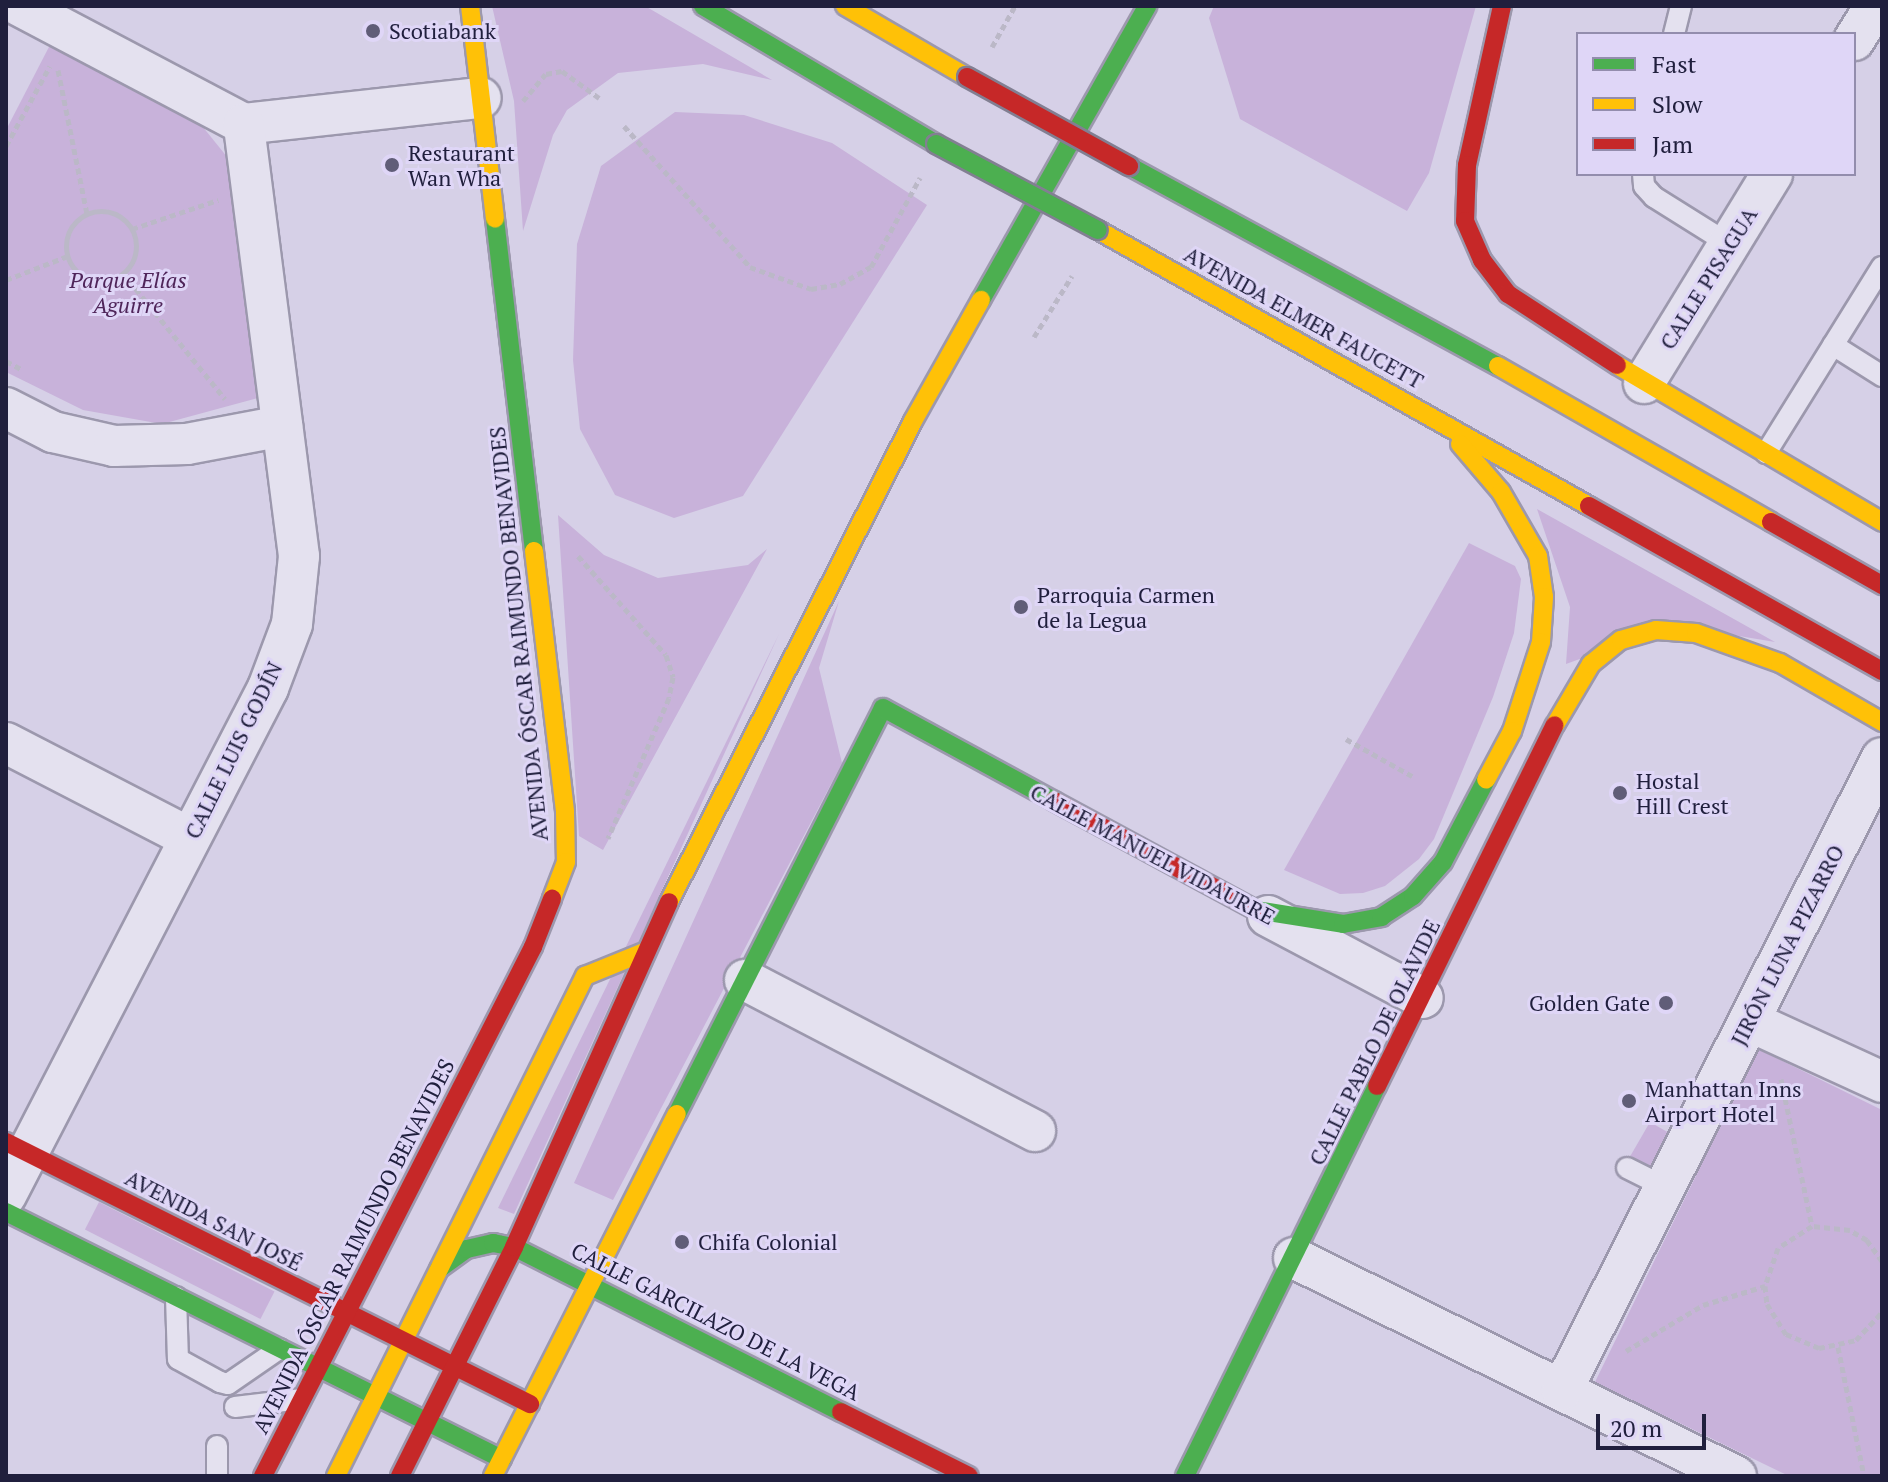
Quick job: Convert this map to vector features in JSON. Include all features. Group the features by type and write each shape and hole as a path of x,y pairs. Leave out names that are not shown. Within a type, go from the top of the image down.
{"main road":[{"name":"AVENIDA ÓSCAR RAIMUNDO BENAVIDES","path":"263,1476 344,1312 533,947 566,862 565,812 470,6"},
{"name":"AVENIDA ELMER FAUCETT","path":"703,6 936,144 1430,414 1882,671"},
{"path":"845,6 967,77 1475,353 1882,585"},
{"path":"400,1476 514,1247 644,952 913,421 1147,6"},
{"path":"1502,6 1467,165 1465,221 1482,260 1508,294 1644,383 1882,522"},
{"path":"1256,910 1343,924 1381,917 1413,896 1443,862 1512,731 1529,687 1541,642 1544,597 1538,556 1501,492 1430,414"},
{"name":"CALLE PABLO DE OLAVIDE","path":"1185,1476 1567,701 1591,664 1621,640 1656,630 1733,643 1780,663 1882,722"},
{"name":"CALLE MANUEL VIDAURRE","path":"745,980 883,708 1256,910"},
{"path":"336,1476 585,976 644,952"},
{"path":"6,1212 427,1422 497,1468 745,980"},
{"name":"AVENIDA SAN JOSÉ","path":"16,1148 530,1404"},
{"name":"CALLE GARCILAZO DE LA VEGA","path":"439,1269 467,1249 493,1243 514,1247 969,1476"}],"street":[{"path":"20,6 244,124 481,98"},
{"path":"1856,37 1875,6"},
{"name":"CALLE LUIS GODÍN","path":"6,1195 16,1148 190,838 268,688 292,624 299,556 282,426 229,197 244,124"},
{"name":"CALLE PISAGUA","path":"1644,383 1771,176"},
{"path":"6,408 53,432 114,446 187,444 282,426"},
{"path":"6,743 190,838"},
{"name":"JIRÓN LUNA PIZARRO","path":"1571,1394 1665,1187 1760,1026 1882,758"},
{"name":"CALLE MANUEL VIDAURRE","path":"1256,910 1423,998"},
{"path":"745,980 1035,1131"},
{"path":"1760,1026 1882,1082"},
{"path":"1294,1258 1736,1476"}],"lane":[{"path":"1674,32 1681,6"},
{"path":"1643,176 1644,186 1654,197 1729,244"},
{"path":"1766,453 1882,267"},
{"path":"1833,345 1882,376"},
{"path":"1627,1168 1665,1187"},
{"path":"176,1297 178,1359 228,1384 239,1405 301,1399"},
{"path":"228,1384 279,1349"},
{"path":"217,1446 217,1476"}],"path":[{"path":"985,61 1015,6"},
{"path":"6,146 55,57 87,214"},
{"path":"519,110 530,87 546,74 562,71 599,98"},
{"path":"624,126 750,267 811,289 840,284 871,267 924,171"},
{"path":"132,229 229,197"},
{"path":"87,214 117,215 132,229 135,253 123,273 91,279 68,256 72,227 87,214"},
{"path":"6,280 68,256"},
{"path":"123,273 228,403"},
{"path":"1034,337 1072,276"},
{"path":"6,361 31,375"},
{"path":"213,404 228,403 238,398"},
{"path":"575,550 666,655 673,677 669,698 606,841"},
{"path":"1346,739 1412,776"},
{"path":"1760,1026 1812,1226"},
{"path":"1882,1261 1867,1240 1850,1230 1812,1226 1778,1248 1765,1286 1767,1304 1786,1334 1810,1346 1838,1347 1872,1328 1882,1312"},
{"path":"1571,1394 1645,1336 1713,1301 1765,1286"},
{"path":"1838,1347 1864,1476"}],"green space":[{"path":"492,6 645,6 772,80 703,64 618,73 567,110 553,135 523,231 514,101"},
{"path":"1214,6 1476,6 1429,173 1407,211 1240,119 1209,18"},
{"name":"Parque Elías Aguirre","path":"51,43 198,121 228,158 243,224 258,398 162,424 83,410 6,372 6,130"},
{"path":"675,112 744,115 832,143 927,205 743,496 674,518 615,495 580,429 573,360 577,244 601,166"},
{"path":"1537,509 1775,642 1673,625 1566,664 1570,607"},
{"path":"558,515 604,555 658,578 748,565 767,549 603,850 579,836"},
{"path":"1469,543 1515,566 1521,579 1514,633 1493,697 1434,839 1419,859 1385,886 1363,893 1340,894 1284,870"},
{"path":"839,601 819,668 842,763 613,1200 574,1183"},
{"path":"779,634 514,1214 498,1208"},
{"path":"1758,1049 1882,1110 1882,1476 1789,1476 1595,1382"},
{"path":"1650,1122 1671,1134 1648,1174 1627,1162"},
{"path":"99,1202 275,1291 260,1319 85,1230"}],"traffic: fast":[{"path":"703,6 936,144"},
{"path":"981,300 1147,6"},
{"path":"936,144 1098,230"},
{"path":"1129,166 1498,366"},
{"path":"495,219 534,551"},
{"path":"677,1114 883,708 1054,801"},
{"path":"1256,910 1343,924 1381,917 1413,896 1443,862 1486,780"},
{"path":"1185,1476 1377,1086"},
{"path":"6,1212 502,1459"},
{"path":"439,1269 467,1249 493,1243 514,1247 841,1412"}],"traffic: slow":[{"path":"470,6 495,219"},
{"path":"845,6 967,77"},
{"path":"1098,230 1589,506"},
{"path":"669,902 913,421 981,300"},
{"path":"1617,365 1882,522"},
{"path":"1498,366 1771,522"},
{"path":"1460,444 1501,492 1538,556 1544,597 1541,642 1512,731 1486,780"},
{"path":"534,551 565,812 566,862 552,899"},
{"path":"1555,725 1591,664 1621,640 1656,630 1696,633 1780,663 1882,722"},
{"path":"336,1476 585,976 644,952"},
{"path":"493,1476 677,1114"}],"traffic: jam":[{"path":"1502,6 1467,165 1465,221 1482,260 1508,294 1617,365"},
{"path":"967,77 1129,166"},
{"path":"1589,506 1882,671"},
{"path":"1771,522 1882,585"},
{"path":"1377,1086 1555,725"},
{"path":"1054,801 1256,910"},
{"path":"263,1476 533,947 552,899"},
{"path":"400,1476 514,1247 669,902"},
{"path":"6,1142 530,1404"},
{"path":"841,1412 969,1476"}],"place":[{"name":"Scotiabank","path":"373,31"},
{"name":"Restaurant Wan Wha","path":"392,165"},
{"name":"Parroquia Carmen de la Legua","path":"1021,607"},
{"name":"Hostal Hill Crest","path":"1620,793"},
{"name":"Golden Gate","path":"1666,1003"},
{"name":"Manhattan Inns Airport Hotel","path":"1629,1101"},
{"name":"Chifa Colonial","path":"682,1242"}]}
